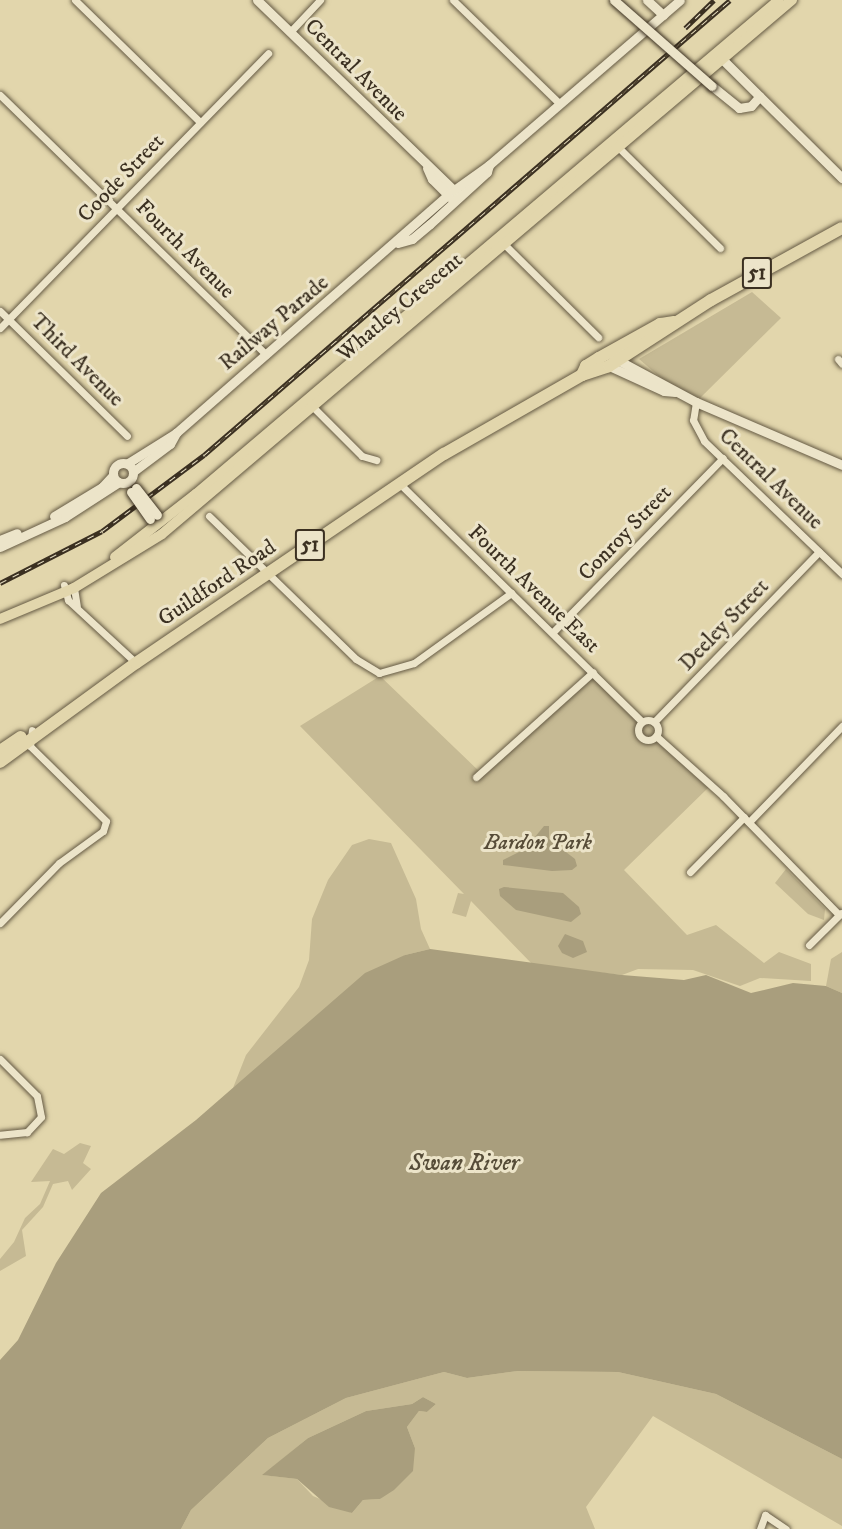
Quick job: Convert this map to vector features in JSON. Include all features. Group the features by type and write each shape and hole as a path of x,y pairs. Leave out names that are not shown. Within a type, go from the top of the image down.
{"highway":[{"name":"Guildford Road","path":"1,754 400,484 582,375 586,366 609,361 663,333 674,322 842,228"},
{"name":"Guildford Road","path":"609,361 660,324 674,322"}],"main road":[{"name":"Central Avenue","path":"257,0 454,196"},
{"path":"614,0 739,108 751,106 760,96"},
{"path":"647,0 663,15"},
{"name":"Railway Parade","path":"0,547 4,537 65,517 127,479 170,444 176,433 266,355 680,0"},
{"name":"Whatley Crescent","path":"720,57 779,0"},
{"name":"Whatley Crescent","path":"0,619 67,589 123,552 159,524 309,403 615,144 792,0"},
{"path":"720,57 842,178"},
{"path":"609,361 696,402 842,465"},
{"path":"127,479 159,524"}],"street":[{"path":"75,0 200,122"},
{"path":"290,32 321,0"},
{"path":"453,0 559,103"},
{"name":"Coode Street","path":"0,328 268,52"},
{"name":"Fourth Avenue","path":"0,95 118,207 266,355"},
{"path":"615,144 720,248"},
{"path":"501,240 598,337"},
{"name":"Third Avenue","path":"0,311 127,436"},
{"name":"Central Avenue","path":"696,402 693,420 697,432 842,574"},
{"path":"309,403 362,456 376,460"},
{"name":"Conroy Street","path":"554,632 723,458"},
{"name":"Fourth Avenue East","path":"400,484 554,632 642,722 638,730 642,738 656,736"},
{"path":"209,516 356,659 379,673 414,663 511,593"},
{"name":"Deeley Street","path":"654,722 819,552"},
{"path":"67,589 77,606 136,663"},
{"path":"67,589 77,606"},
{"path":"476,777 594,672"},
{"path":"642,722 654,722 656,736 747,819 841,914 809,945"},
{"path":"690,872 842,726"},
{"path":"0,922 58,863 103,831 105,821 101,813 54,769 30,736"},
{"path":"0,1059 38,1096 40,1107 36,1126 27,1132 0,1135"},
{"path":"760,1529 765,1515 786,1529"}],"green space":[{"path":"752,292 781,318 696,402 668,384 639,359"},
{"name":"Bardon Park","path":"595,673 710,786 624,870 687,935 716,925 764,963 779,952 811,964 811,981 760,978 740,986 693,970 638,969 622,975 533,965 471,901 466,917 452,913 458,893 464,894 300,726 380,676 481,773"},
{"path":"369,839 391,843 416,899 421,929 430,949 405,955 233,1088 246,1055 299,987 309,960 312,919 328,880 352,845"},
{"path":"786,869 825,909 824,920 808,914 775,883"},
{"path":"842,952 842,993 826,986 831,959"},
{"path":"80,1143 91,1146 83,1163 91,1169 72,1190 68,1181 53,1184 43,1207 22,1230 26,1256 0,1271 0,1259 14,1242 25,1218 40,1204 50,1181 31,1182 53,1149 64,1154"},
{"path":"518,1371 618,1372 716,1394 842,1459 842,1526 653,1416 586,1507 595,1529 181,1529 191,1510 268,1438 346,1398 444,1372 467,1378","holes":["423,1397 436,1404 427,1412 419,1411 407,1427 415,1448 380,1499 363,1500 352,1513 313,1496 297,1479 263,1475 308,1438 366,1411 412,1404"]}],"water":[{"path":"544,826 549,826 549,839 575,859 577,866 572,870 552,871 503,865 503,860 525,849"},
{"path":"504,887 563,893 579,907 581,914 571,922 516,910 500,896 499,889"},
{"path":"565,934 583,941 587,952 573,958 562,953 558,946"},
{"name":"Swan River","path":"430,949 622,975 684,980 706,975 751,993 793,983 826,986 842,993 842,1459 716,1394 618,1372 518,1371 467,1378 444,1372 346,1398 268,1438 191,1510 181,1529 0,1529 0,1360 18,1340 56,1263 101,1193 196,1120 365,973 405,955"},
{"path":"423,1397 436,1404 427,1412 419,1411 407,1427 415,1448 413,1471 394,1490 380,1499 363,1500 352,1513 329,1507 297,1479 262,1475 308,1438 366,1411 412,1404"}],"railway":[{"path":"685,28 714,0"},
{"path":"0,583 102,531 204,455 730,0"}]}
